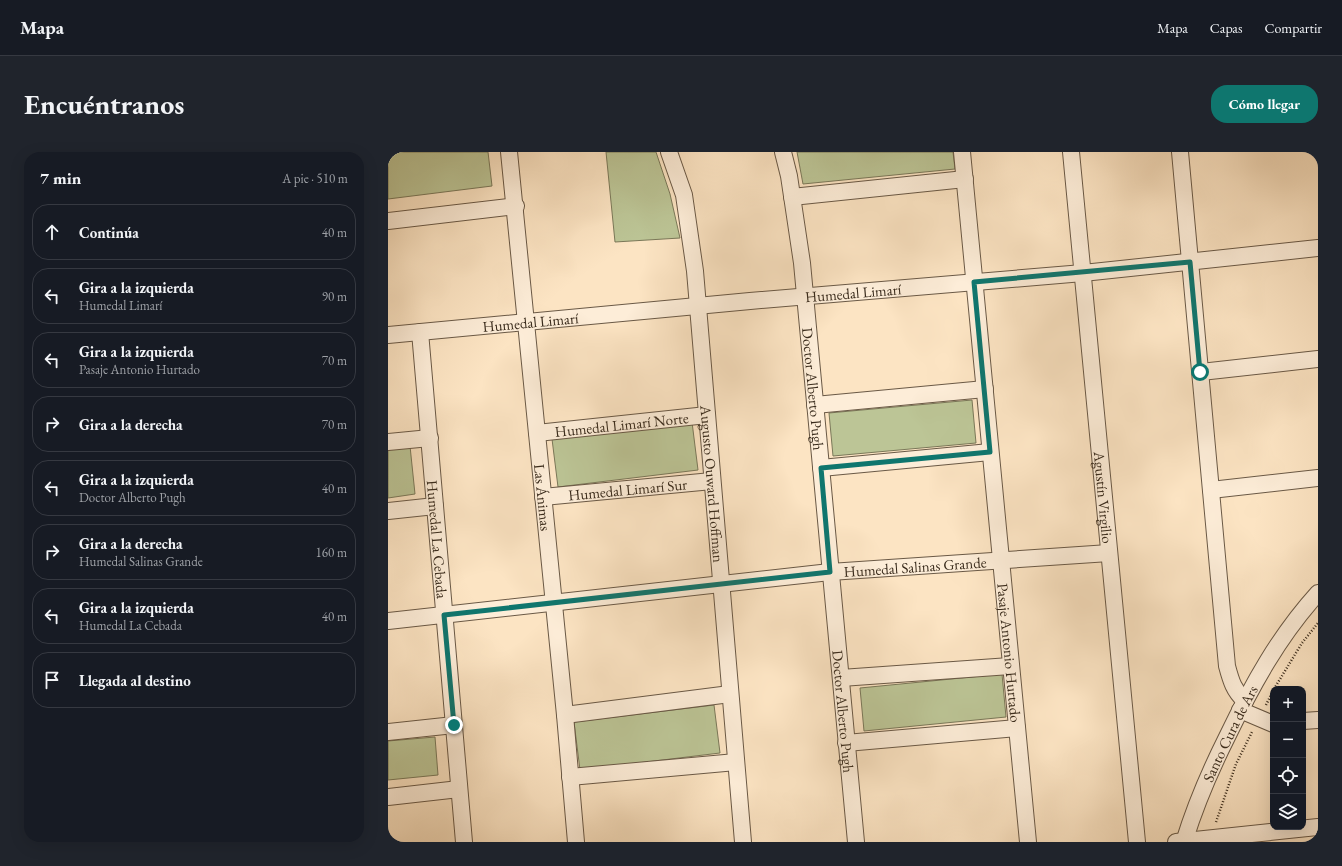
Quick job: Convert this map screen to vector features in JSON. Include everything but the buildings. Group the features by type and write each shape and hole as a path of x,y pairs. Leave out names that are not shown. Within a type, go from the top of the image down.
{"street":[{"name":"Las Ánimas","path":"509,152 516,206 576,842"},
{"name":"Augusto Ouward Hoffman","path":"669,152 678,175 688,216 707,415 743,842"},
{"name":"Doctor Alberto Pugh","path":"783,152 801,256 856,842"},
{"name":"Pasaje Antonio Hurtado","path":"962,152 1028,842"},
{"name":"Agustín Virgilio","path":"1072,152 1137,842"},
{"path":"1180,152 1227,666 1232,684 1242,706 1266,721"},
{"path":"792,197 965,179"},
{"path":"388,220 516,206"},
{"name":"Humedal Limarí","path":"388,335 804,296 1083,273 1318,248"},
{"name":"Humedal La Cebada","path":"420,332 464,842"},
{"path":"1200,372 1318,359"},
{"path":"815,405 985,389"},
{"name":"Humedal Limarí Norte","path":"537,433 707,415"},
{"path":"388,442 430,438"},
{"path":"821,468 990,452"},
{"path":"1211,490 1318,478"},
{"name":"Humedal Limarí Sur","path":"544,497 712,481"},
{"path":"388,511 435,506"},
{"name":"Humedal Salinas Grande","path":"388,621 830,572 1109,553"},
{"name":"Santo Cura de Ars","path":"1181,842 1205,782 1266,661 1282,637 1318,593"},
{"path":"841,678 1010,666"},
{"path":"565,715 730,694"},
{"path":"1306,721 1318,720"},
{"path":"388,732 454,725"},
{"path":"846,743 1017,728"},
{"path":"570,777 736,762"},
{"path":"388,797 460,789"},
{"path":"1181,842 1318,827"}],"path":[{"path":"1275,686 1302,643 1318,623"},
{"path":"1212,838 1231,776 1247,741 1266,721 1270,703"}],"green space":[{"path":"388,152 488,152 492,186 388,199"},
{"path":"606,152 656,152 670,194 680,238 615,242"},
{"path":"797,152 953,152 955,169 803,184"},
{"path":"972,400 976,443 833,456 829,413"},
{"path":"692,422 698,470 558,487 552,439"},
{"path":"410,446 415,494 388,498 388,449"},
{"path":"1002,674 1006,717 864,731 860,688"},
{"path":"714,705 720,753 580,770 574,722"},
{"path":"435,737 438,775 388,780 388,741"}],"route":[{"path":"454,725 444,615 830,572 821,468 990,452 974,282 1190,262 1200,372"}]}
